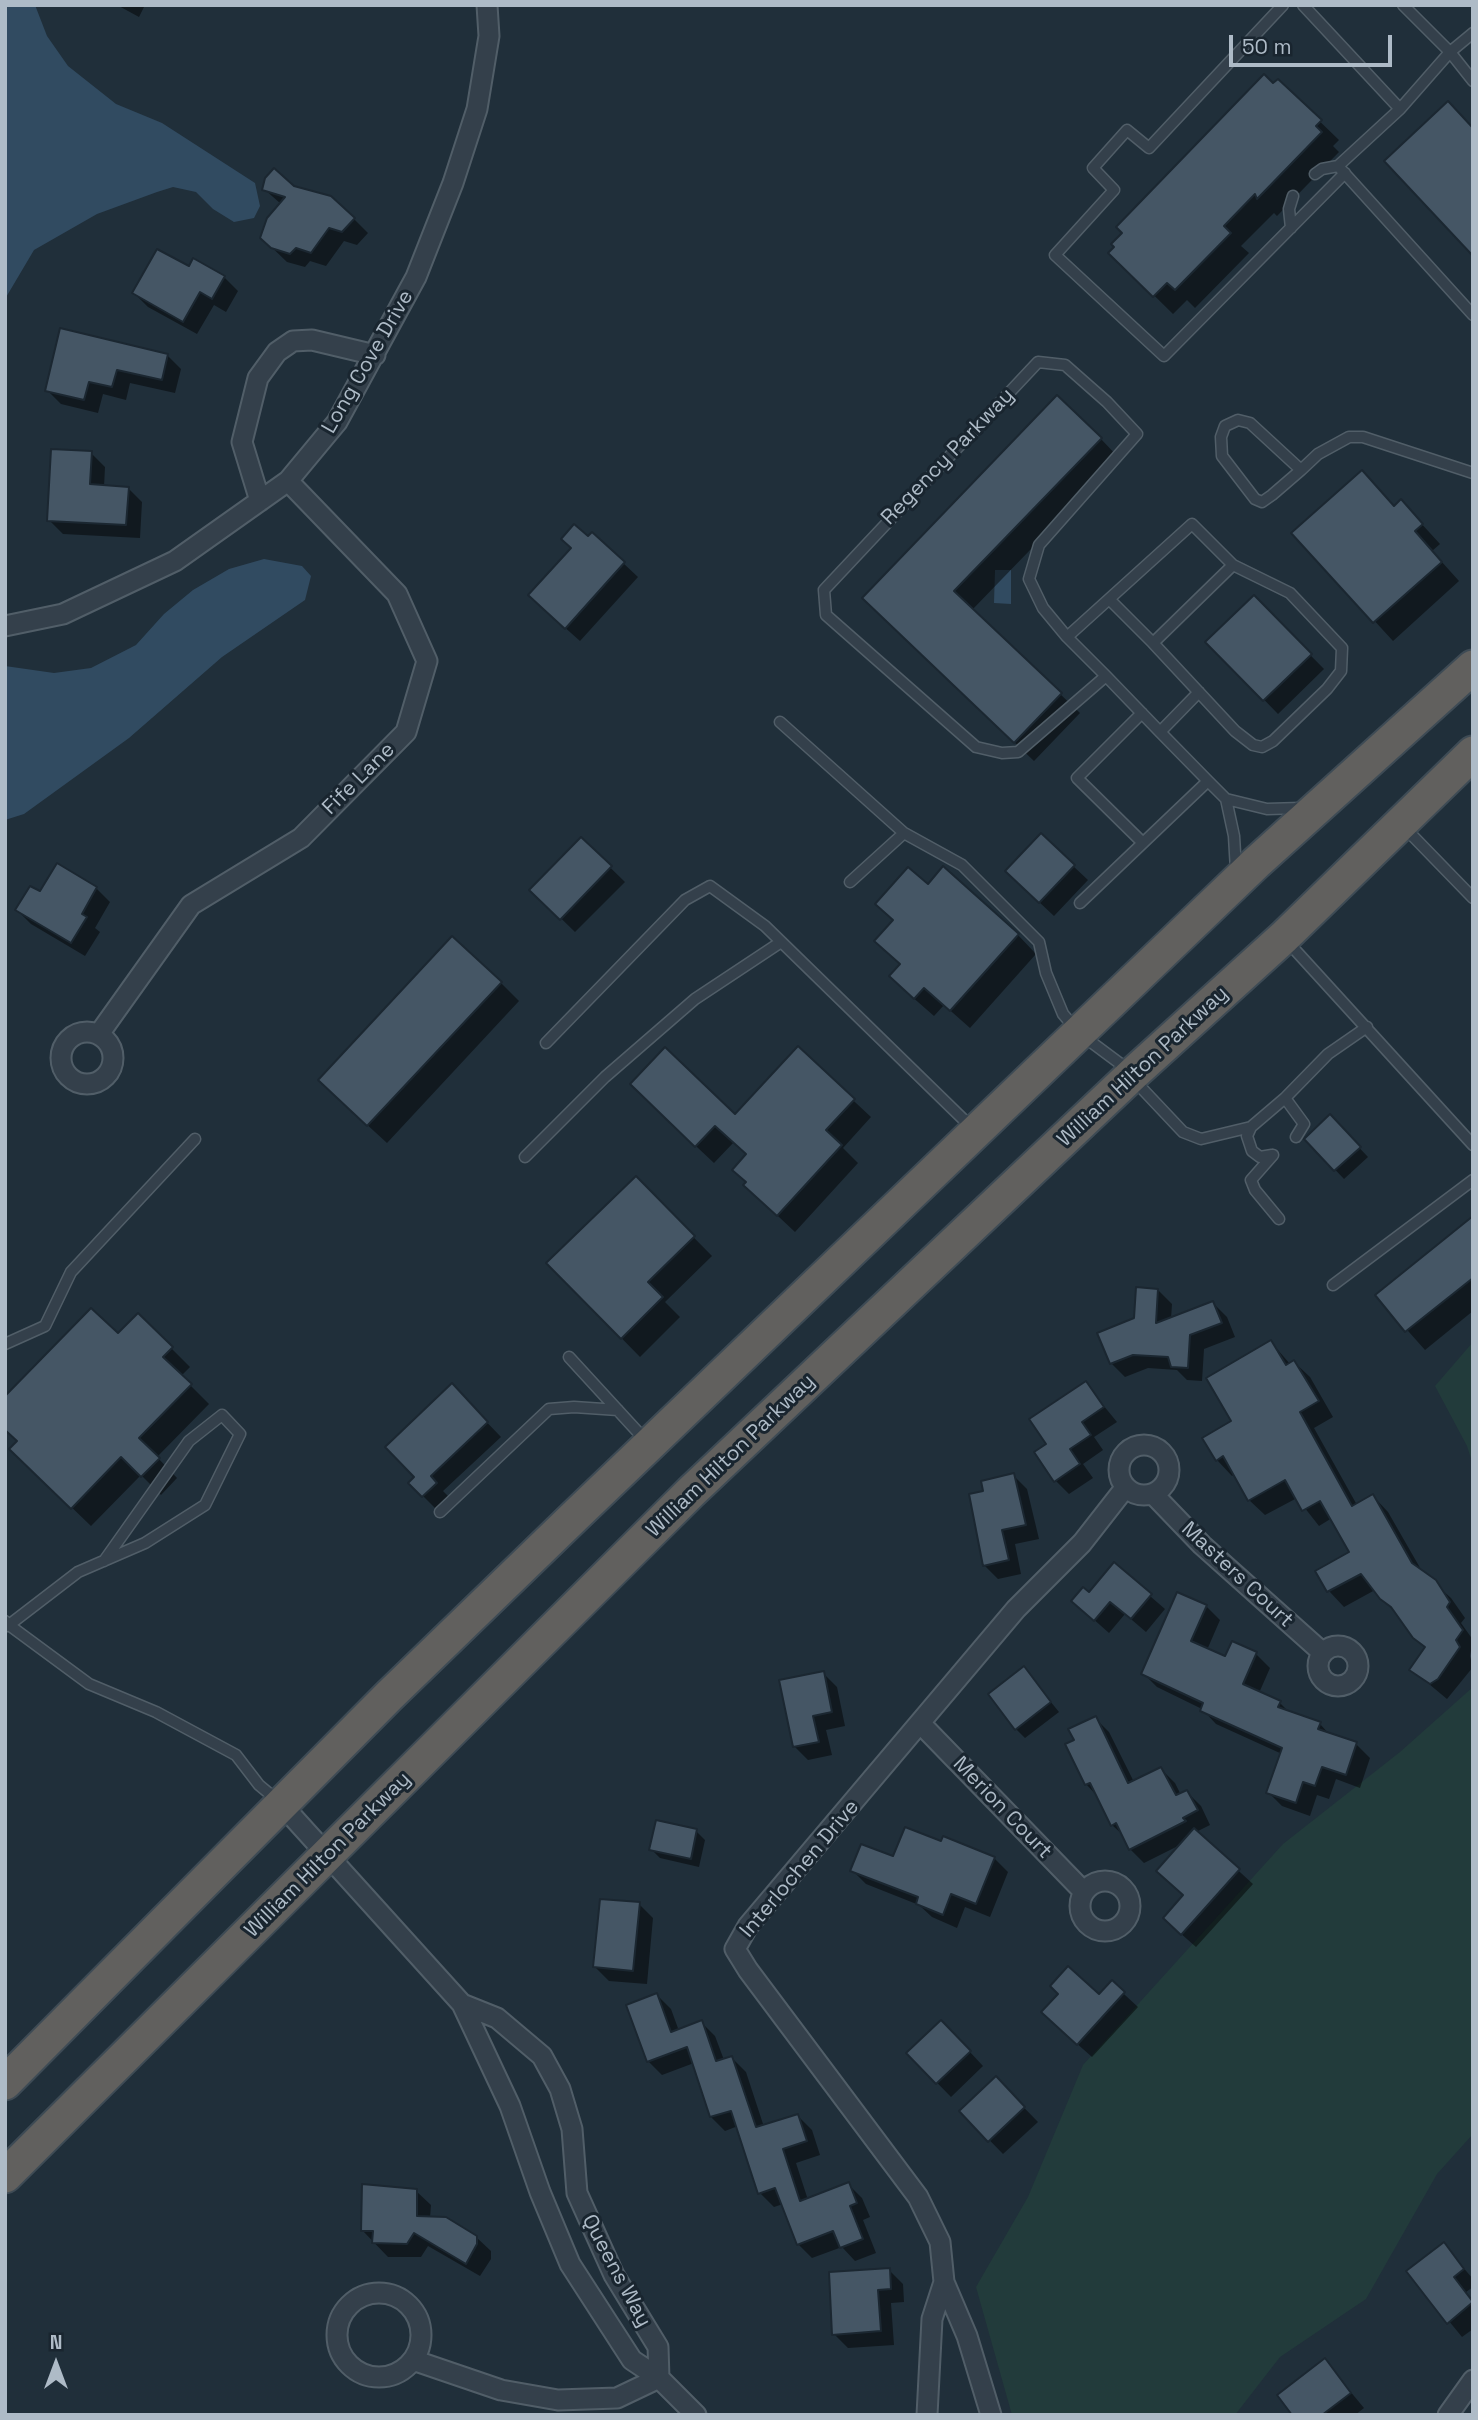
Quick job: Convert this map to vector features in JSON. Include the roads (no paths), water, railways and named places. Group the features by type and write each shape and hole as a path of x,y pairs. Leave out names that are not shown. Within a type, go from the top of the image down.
{"highway":[{"path":"5,2083 283,1806 389,1696 1235,883 1473,667"},
{"name":"William Hilton Parkway","path":"5,2176 691,1492 1132,1075 1284,937 1467,757"}],"street":[{"name":"Long Cove Drive","path":"5,626 64,614 175,561 288,481 337,422 416,277 453,183 477,109 489,36 486,5"},
{"path":"260,501 247,469 242,442 258,378 278,352 293,341 312,340 375,355"},
{"name":"Fife Lane","path":"99,1034 191,905 301,838 406,732 427,661 397,594 288,481"},
{"path":"1144,1444 1162,1452 1169,1471 1161,1489 1143,1496 1125,1488 1119,1479 1120,1460 1126,1451 1144,1444"},
{"name":"Interlochen Drive","path":"991,2415 967,2336 944,2282 940,2242 918,2197 748,1970 736,1949 748,1926 1016,1609 1082,1543 1125,1488"},
{"name":"Masters Court","path":"1153,1494 1202,1545 1323,1653"},
{"name":"Merion Court","path":"920,1723 1084,1892"},
{"name":"Queens Way","path":"283,1806 329,1853 462,2004 510,2106 540,2192 570,2264 632,2360 659,2378 696,2415"},
{"name":"Queens Way","path":"462,2004 497,2018 542,2056 560,2089 572,2129 576,2193 614,2275 657,2347 659,2378"},
{"name":"Interlochen Drive","path":"927,2415 932,2319 944,2282"},
{"path":"372,2294 389,2294 404,2301 415,2313 421,2329 420,2345 413,2360 401,2372 385,2377 369,2377 354,2370 342,2358 337,2342 337,2326 344,2311 357,2299 372,2294"},
{"path":"413,2360 501,2390 558,2400 617,2398 659,2378"},
{"path":"1448,2415 1473,2380"}],"lane":[{"path":"1283,5 1149,148 1128,130 1093,168 1114,190 1055,255 1164,356 1291,228 1450,52 1473,33"},
{"path":"1303,5 1400,109"},
{"path":"1403,5 1450,52 1473,81"},
{"path":"1315,174 1322,169 1341,170 1473,315"},
{"path":"1291,228 1289,209 1293,196"},
{"name":"Regency Parkway","path":"1106,676 1018,752 1002,753 975,747 826,615 824,590 1038,362 1065,365 1107,402 1137,434 1039,545 1029,579 1043,608 1067,637 1106,676 1226,799"},
{"path":"1301,470 1250,423 1238,420 1225,426 1221,437 1222,456 1255,499 1262,502 1336,442 1349,437 1363,437 1473,473"},
{"path":"1067,637 1192,524 1233,565 1290,593 1306,608 1342,648 1341,671 1327,689 1273,741 1262,747 1253,745 1235,731 1110,599"},
{"path":"1153,643 1233,565"},
{"path":"1160,732 1199,692"},
{"path":"1142,713 1077,778 1143,843"},
{"path":"779,722 904,833 962,865 1039,942 1045,972 1063,1014 1079,1032 1132,1075 1183,1132 1201,1139 1251,1127"},
{"path":"1080,903 1208,780"},
{"path":"1235,883 1236,851 1226,799 1267,809 1319,806"},
{"path":"1401,824 1473,898"},
{"path":"850,882 904,833"},
{"path":"546,1043 685,900 710,886 781,942 963,1119 980,1128"},
{"path":"1284,937 1473,1145"},
{"path":"526,1157 605,1077 695,999 781,942"},
{"path":"1279,1219 1255,1190 1251,1180 1273,1155 1260,1157 1252,1151 1247,1136 1251,1127 1328,1055 1367,1027"},
{"path":"1285,1098 1304,1124 1296,1137"},
{"path":"5,1343 46,1326 71,1272 195,1139"},
{"path":"1333,1284 1473,1180"},
{"path":"569,1357 650,1445"},
{"path":"440,1513 549,1409 574,1407 618,1410"},
{"path":"104,1561 189,1441 222,1415 240,1434 205,1504 145,1543 104,1561 78,1572 7,1624 89,1684 156,1712 236,1755 260,1785 283,1806"}],"water":[{"path":"5,5 35,5 47,36 68,66 116,104 162,123 255,183 260,206 254,218 234,222 213,209 196,192 173,187 157,192 97,214 34,250 5,299"},
{"path":"264,559 302,566 311,576 305,600 222,657 129,738 24,814 5,820 5,666 54,673 91,668 136,645 164,614 193,590 229,569"},
{"path":"995,570 1011,570 1011,604 994,603"}]}
